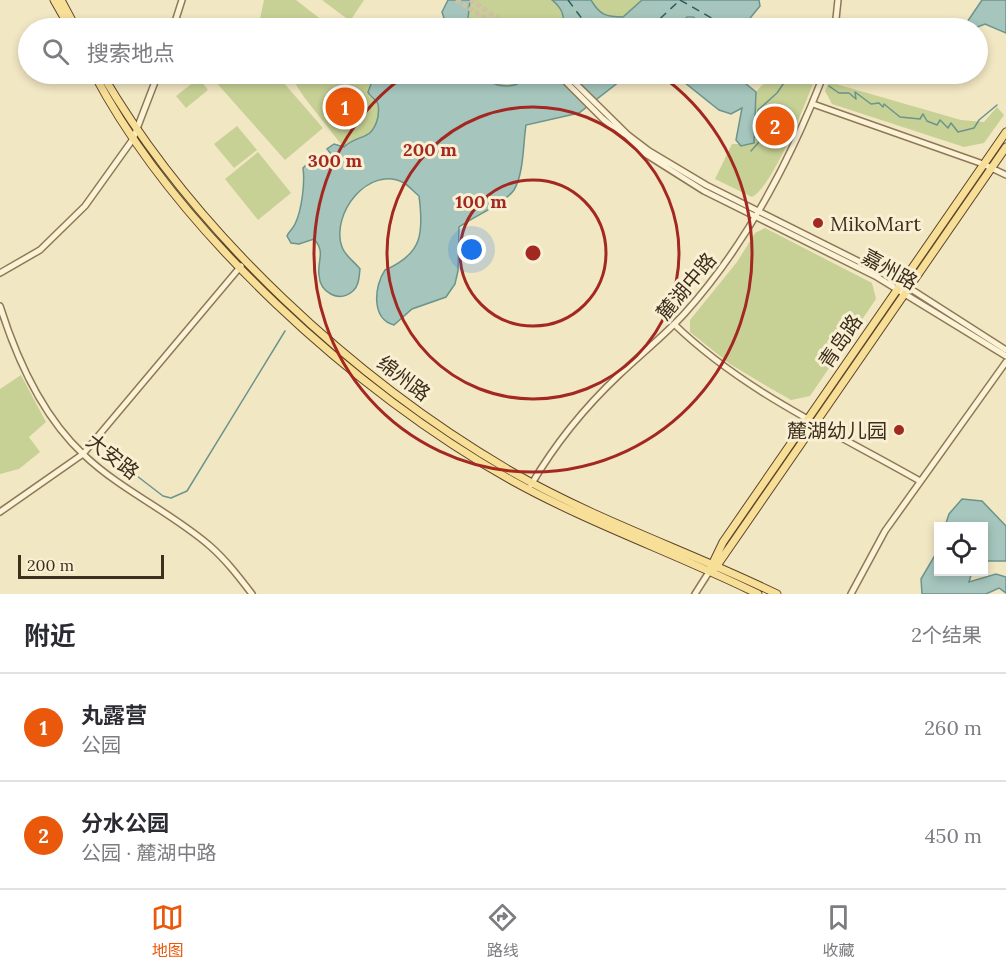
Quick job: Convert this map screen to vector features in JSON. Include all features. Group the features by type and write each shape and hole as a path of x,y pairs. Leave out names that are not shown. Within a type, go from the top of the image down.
{"main road":[{"path":"54,0 64,18"},
{"path":"61,0 71,18"},
{"name":"绵州路","path":"99,84 112,108 134,139 239,268 304,329 408,414 469,454 531,486 758,594"},
{"name":"绵州路","path":"109,84 184,190 245,261 362,367 448,430 531,486 715,564 777,594"},
{"name":"青岛路","path":"715,564 723,542 898,285 1006,132"},
{"name":"青岛路","path":"710,572 818,423 906,290 1006,147"}],"street":[{"path":"176,18 182,0"},
{"path":"836,18 838,0"},
{"path":"0,273 40,250 61,232 85,206 134,139 155,84"},
{"path":"569,84 606,116"},
{"path":"576,84 606,116"},
{"name":"麓湖中路","path":"531,486 582,413 619,374 674,324 718,274 757,214 813,104 820,84"},
{"path":"813,104 983,164 1006,175"},
{"name":"嘉州路","path":"606,116 649,151 706,185 757,214 898,285 1006,350"},
{"path":"0,512 83,454 245,261"},
{"name":"嘉州路","path":"906,290 1006,356"},
{"name":"大安路","path":"0,306 18,356 36,391 66,436 83,454 209,545 232,568 252,594"},
{"path":"674,324 716,363 920,481"},
{"path":"851,594 875,549 920,481 1006,362"},
{"name":"青岛路","path":"695,594 710,572"}],"green space":[{"path":"264,0 296,0 319,18 260,18"},
{"path":"322,0 364,0 352,18 346,18"},
{"path":"470,0 552,0 558,6 563,18 468,18"},
{"path":"591,0 642,0 623,17 604,14"},
{"path":"191,84 204,84 208,90 186,108 176,96"},
{"path":"218,84 285,84 323,128 285,160"},
{"path":"296,84 370,84 369,96 378,103 377,124 370,133 344,148"},
{"path":"495,84 516,84 505,86"},
{"path":"813,84 798,122 779,161 760,190 752,197 715,179 732,144 748,144 755,139 756,92 762,85"},
{"path":"828,84 836,84 961,120 984,122 997,107 1004,115 984,143 964,147 832,104 825,91"},
{"path":"237,126 257,150 234,168 214,144"},
{"path":"258,152 291,193 258,220 225,179"},
{"path":"765,228 872,283 876,299 810,396 791,400 730,364 690,332 690,320 737,262 755,233"},
{"path":"21,375 46,422 29,437 40,452 19,469 0,474 0,389"}],"water":[{"path":"448,0 470,0 468,18 444,18 442,12"},
{"path":"552,0 591,0 597,9 608,16 623,17 642,0 759,0 760,6 750,18 564,18 558,6"},
{"path":"982,0 1006,0 1006,33 988,25 988,18 970,18"},
{"path":"371,84 495,84 505,86 516,84 616,84 579,113 526,125 521,167 514,190 496,205 459,227 458,271 455,284 446,297 412,309 394,325 381,316 377,293 385,270 407,257 418,241 421,221 419,196 408,186 391,179 378,180 366,186 347,207 340,234 342,247 360,269 356,287 348,294 336,296 323,287 319,275 320,248 314,239 299,244 291,243 287,236 294,226 299,211 303,188 303,168 312,159 329,160 332,155 327,149 334,144 344,147 369,134 375,125 378,105 368,92"},
{"path":"686,84 746,84 756,92 754,143 741,146 736,140 742,108 731,114 719,110"},
{"path":"962,499 982,501 1006,526 1006,561 988,561 988,522 946,522 949,514"},
{"path":"934,557 934,576 971,576 969,582 996,574 1006,577 1006,593 999,588 986,594 922,594 921,579"}],"waterway":[{"path":"751,151 759,142 758,110 777,93 783,84"},
{"path":"829,86 839,93 849,93 856,99 855,92 871,104 879,103 883,107 884,104 900,117 920,119 923,114 927,121 937,125 940,120 948,128 951,123 958,132 974,128 979,120 997,105"},
{"path":"124,466 163,496 171,498 187,491 285,331"}],"ferry route":[{"path":"568,0 582,18"},
{"path":"680,0 712,18"},
{"path":"661,18 680,0"}],"tunnel":[{"path":"456,0 486,18"},
{"path":"470,0 498,18"}],"place":[{"name":"丸露营","path":"345,107"},
{"name":"分水公园","path":"775,126"},
{"name":"MikoMart","path":"818,223"},
{"name":"麓湖幼儿园","path":"899,430"}]}
